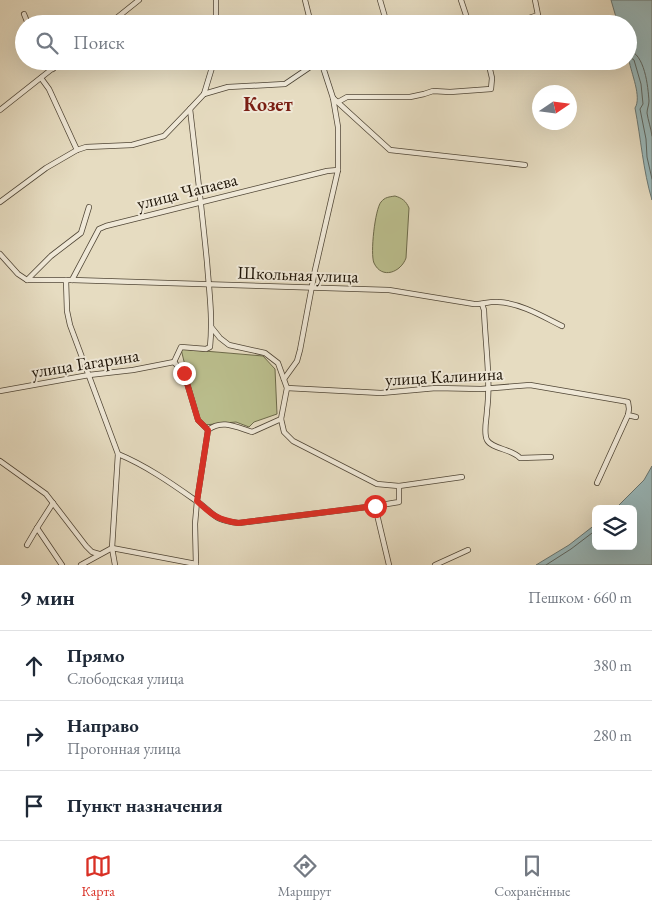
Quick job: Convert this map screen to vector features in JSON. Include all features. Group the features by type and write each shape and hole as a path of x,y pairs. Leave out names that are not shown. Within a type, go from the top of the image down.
{"street":[{"path":"120,15 139,0"},
{"path":"216,0 216,15"},
{"path":"305,0 309,15"},
{"path":"380,0 384,15"},
{"path":"461,0 466,15"},
{"path":"535,1 538,15"},
{"path":"0,110 51,70"},
{"path":"0,202 46,168 77,150 86,147 132,145 164,136 204,94 211,70"},
{"path":"204,94 228,87 285,84 307,70"},
{"path":"284,379 297,361 338,170 336,100 323,70"},
{"path":"336,100 347,97 410,97 433,91 450,92 491,89 492,78 490,70"},
{"path":"41,78 49,89 77,150"},
{"path":"336,100 390,150 525,165"},
{"path":"190,109 201,202 212,328 210,347 181,347 174,362 184,373 199,422 208,430"},
{"name":"улица Чапаева","path":"72,280 99,229 106,226 327,171 338,170"},
{"path":"0,254 18,274 27,280 52,256 82,233 89,207"},
{"name":"Школьная улица","path":"27,280 389,290 482,304 497,302 514,304 562,326"},
{"path":"66,280 67,311 70,325 118,454 119,468 112,548 115,565"},
{"path":"482,304 484,310 489,398 485,434 487,440 490,444 516,454 520,458 552,457"},
{"path":"212,328 220,338 230,345 266,353 278,363 287,388 282,428 293,441 377,484 399,486 462,477"},
{"name":"улица Гагарина","path":"0,391 174,362"},
{"name":"улица Калинина","path":"287,388 381,393 436,388 488,389 530,386 628,402 628,415"},
{"path":"597,483 628,415 636,417"},
{"path":"81,565 112,548 196,564 197,501 208,430 214,425 228,424 252,432 282,418"},
{"path":"118,454 132,459 197,501 216,518 238,523 399,502 399,486"},
{"path":"0,462 38,488 53,503 86,546 92,552 99,554"},
{"path":"27,545 53,503"},
{"path":"375,506 390,565"},
{"path":"37,528 62,565"},
{"path":"435,565 468,550"}],"green space":[{"path":"395,196 404,200 409,208 406,258 404,263 396,270 386,273 377,268 374,263 374,232 381,202 386,198"},
{"path":"181,349 263,356 275,369 277,414 254,422 249,427 236,422 204,425 199,423"}],"water":[{"path":"611,0 652,0 652,200 644,166 635,108 637,98 631,70 637,70 637,15 615,15"},
{"path":"652,466 652,565 536,565 569,545 592,527 592,550 637,550 637,505 619,505 644,480"}],"district":[{"name":"Козет","path":"268,104"}],"route":[{"path":"184,373 198,420 208,430 197,501 216,518 238,523 375,506"}]}
